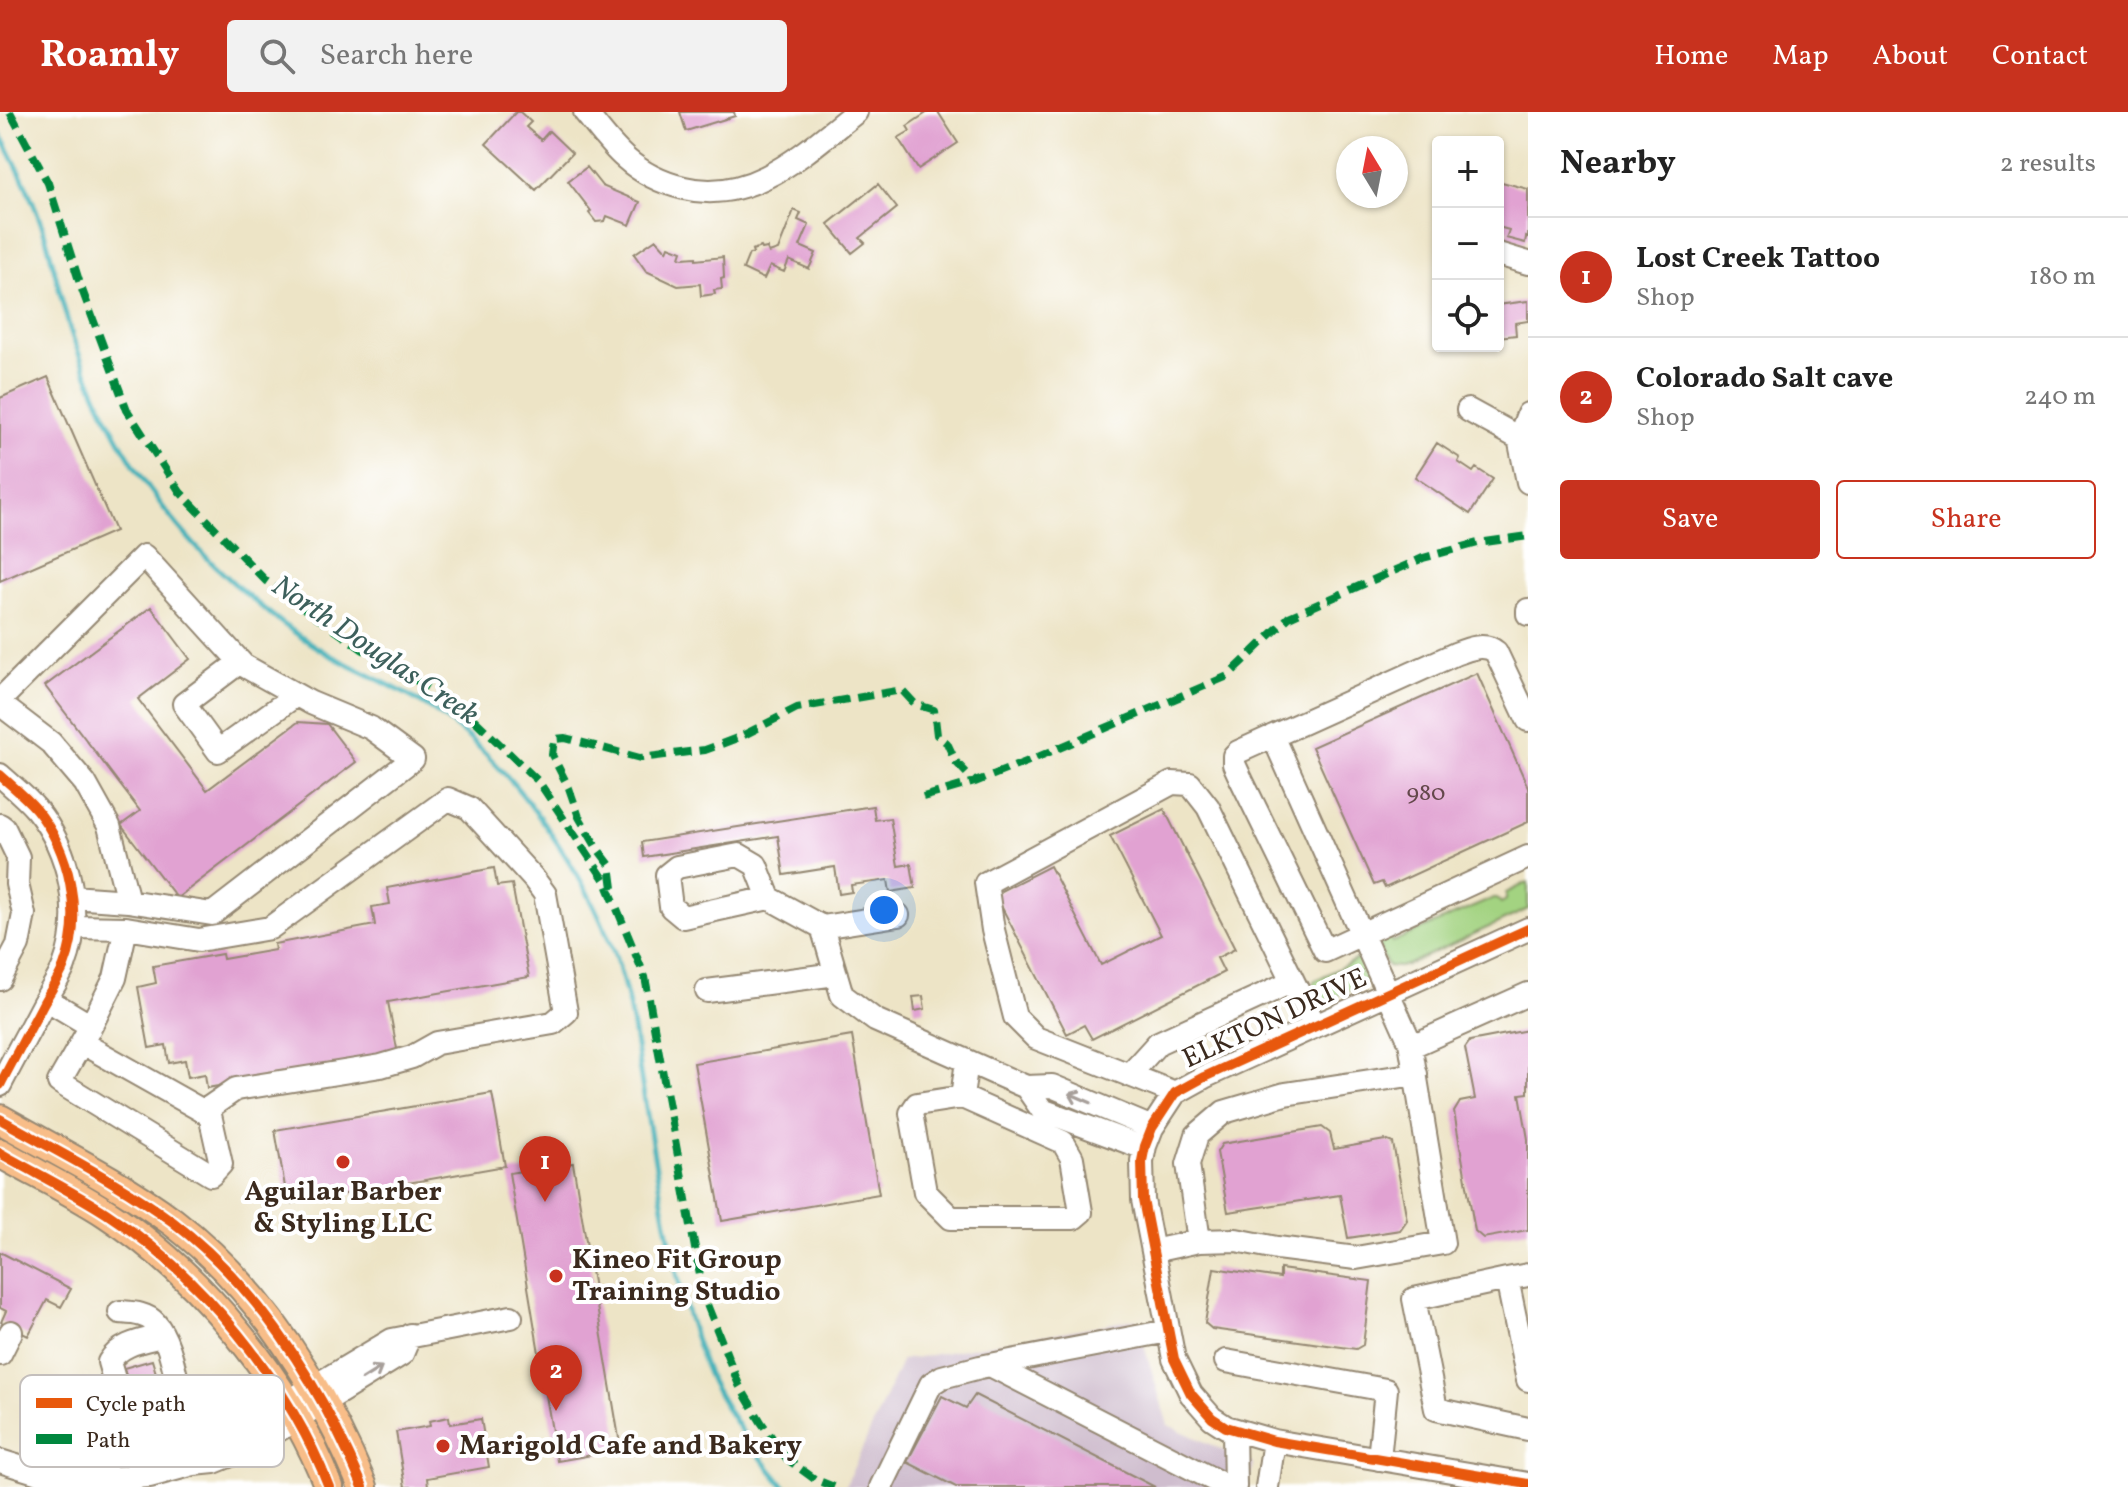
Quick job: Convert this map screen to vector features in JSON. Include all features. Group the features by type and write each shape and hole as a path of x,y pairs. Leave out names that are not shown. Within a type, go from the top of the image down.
{"main road":[{"path":"0,1119 124,1189 174,1223 215,1259 260,1307 300,1364 347,1447 363,1487"},
{"path":"0,1153 105,1213 155,1249 200,1290 236,1331 267,1375"},
{"path":"284,1400 319,1460 329,1487"}],"street":[{"path":"585,112 622,156 652,178 699,191 744,187 786,166 856,112"},
{"path":"1504,256 1528,263"},
{"path":"1468,410 1519,438"},
{"path":"1528,414 1519,438 1528,482"},
{"path":"72,897 128,901 212,914 413,759 371,728 311,703 240,662 144,556 0,702 51,743 85,783 109,826 128,901"},
{"path":"1528,720 1496,652 1482,647 1455,654 1234,756 1240,777 1325,951 1528,857"},
{"path":"240,662 184,704 218,751 296,695"},
{"path":"1153,1251 1199,1241 1236,1240 1356,1258 1443,1243 1412,1046 1273,736"},
{"path":"0,775 25,797 50,830 71,886 73,927 64,966 0,1085"},
{"path":"1175,1093 1036,1038 1015,1017 993,930 986,883 1172,783 1190,784 1208,807 1315,1026"},
{"path":"73,927 126,928 199,940 270,928 448,799 469,808 545,894 566,1012 553,1023 437,1043 412,1057 381,1066 236,1089 204,1111"},
{"path":"0,825 18,857 17,884 24,914 18,945 0,979"},
{"path":"0,904 17,884"},
{"path":"769,898 822,927 898,915"},
{"path":"822,927 842,995 875,1020 1026,1087 1052,1086 1148,1138 1141,1179 1143,1200 1174,1359 1191,1394 1212,1418 1234,1430 1274,1441 1528,1484"},
{"path":"46,999 86,1034 210,1115 221,1164 211,1175 59,1082 86,1034 115,978 126,928"},
{"name":"ELKTON DRIVE","path":"1148,1138 1175,1093 1204,1077 1528,929"},
{"path":"707,991 836,974"},
{"path":"1129,1075 1158,1043 1293,981"},
{"path":"1412,1046 1528,994"},
{"path":"962,1097 967,1061"},
{"path":"1199,1241 1188,1164 1197,1135 1224,1112 1285,1094 1416,1074"},
{"path":"962,1097 1063,1142 1072,1158 1081,1212 1074,1218 951,1218 925,1192 911,1113 917,1104 962,1097"},
{"path":"1528,1380 1517,1277 1414,1299 1436,1409 1528,1429"},
{"path":"120,1312 138,1313 154,1321 169,1353 175,1375"},
{"path":"284,1415 402,1354 410,1335 511,1317"},
{"path":"881,1487 931,1384 942,1377 1168,1331"},
{"path":"0,1354 11,1332"},
{"path":"113,1375 109,1362 115,1353 127,1345 162,1336"},
{"path":"1226,1361 1386,1390 1379,1459"},
{"path":"990,1365 1228,1487"},
{"path":"1234,1430 1235,1487"},
{"path":"1267,1487 1274,1441"},
{"path":"0,1461 42,1474 115,1483 169,1467"},
{"path":"137,1467 140,1477"}],"shaded area":[{"path":"1136,1319 1168,1425 1253,1464 1248,1487 845,1487 902,1360"}],"green space":[{"path":"1528,882 1528,909 1407,965 1388,966 1379,947 1382,935 1389,936 1392,942 1494,898 1501,903 1506,900 1506,893"},
{"path":"1361,957 1368,976 1364,983 1317,1005 1311,991 1314,981"}],"building":[{"path":"516,112 531,122 526,127 541,140 549,131 572,153 536,190 486,144"},
{"path":"680,112 734,112 735,116 686,131"},
{"path":"928,112 938,112 958,143 918,169 898,138 910,131 907,126"},
{"path":"587,167 602,186 640,202 630,225 607,216 605,221 596,222 589,213 591,211 568,181"},
{"path":"1504,183 1528,189 1528,238 1525,243 1506,238 1509,230 1504,229"},
{"path":"878,184 897,208 860,238 865,243 852,253 828,224"},
{"path":"794,210 801,213 798,220 809,225 800,246 816,253 809,269 789,260 784,272 770,266 764,279 743,269 752,250 767,248 769,253 778,250"},
{"path":"656,239 667,251 669,246 682,251 680,257 683,258 723,257 722,289 714,290 715,294 701,296 700,284 678,286 646,271 634,254"},
{"path":"1528,301 1528,321 1515,323 1516,335 1504,336 1504,304"},
{"path":"48,377 115,531 0,581 0,398"},
{"path":"1437,443 1460,458 1458,462 1473,472 1476,468 1493,479 1470,514 1415,477"},
{"path":"151,607 190,659 138,699 207,790 298,722 327,724 356,762 177,898 121,825 140,811 45,686"},
{"path":"1477,673 1528,787 1528,822 1385,888 1382,882 1374,885 1312,747"},
{"path":"873,806 875,820 890,818 898,866 911,864 915,888 890,892 888,880 851,885 852,892 839,894 835,867 784,875 778,836 644,857 642,842"},
{"path":"1164,809 1235,949 1217,958 1224,972 1092,1039 1084,1025 1067,1034 995,894 1050,866 1101,965 1161,935 1110,836"},
{"path":"494,868 497,886 512,884 529,977 388,1002 398,1054 207,1088 205,1074 188,1077 185,1060 169,1063 166,1045 149,1048 138,987 156,983 153,966 222,954 223,959 275,950 274,944 375,925 372,907 390,904 387,888"},
{"path":"923,996 925,1009 915,1011 913,997"},
{"path":"1528,1030 1528,1093 1520,1094 1528,1139 1528,1230 1483,1238 1475,1231 1454,1112 1460,1102 1475,1099 1465,1048 1470,1041"},
{"path":"852,1036 879,1194 722,1221 694,1063"},
{"path":"492,1093 505,1166 288,1204 275,1130"},
{"path":"1322,1127 1330,1133 1334,1149 1385,1140 1393,1143 1407,1220 1400,1230 1348,1238 1340,1195 1228,1212 1217,1152 1222,1144"},
{"path":"573,1163 621,1450 557,1461 509,1173"},
{"path":"0,1252 71,1289 61,1307 47,1300 28,1336 1,1322 6,1311 0,1308"},
{"path":"1214,1268 1280,1278 1280,1269 1371,1281 1363,1345 1356,1349 1212,1329 1205,1323"},
{"path":"152,1360 157,1375 126,1375 124,1368"},
{"path":"975,1395 1155,1487 956,1487 907,1462 942,1396 966,1408"},
{"path":"449,1417 450,1424 481,1419 489,1467 427,1478 428,1487 405,1487 396,1432 430,1426 429,1421"}],"waterway":[{"name":"North Douglas Creek","path":"0,134 42,225 70,328 99,401 130,459 168,513 211,562 281,622 326,653 434,711 477,746 532,807 578,876 607,935 623,981 668,1231 681,1289 706,1371 730,1413 785,1487"}],"marked path":[{"path":"10,112 48,183 81,287 127,410 180,492 266,581 362,649 460,706 539,782 606,882 645,977 704,1297 739,1385 761,1422 787,1459 816,1480 834,1487"},
{"path":"923,797 975,782 1026,762 1228,676 1289,617 1423,558 1478,543 1528,536"},
{"path":"613,888 610,865 579,817 569,788 552,755 554,739 565,738 640,758 705,750 740,737 797,708 902,690 915,704 934,710 937,735 947,743 956,762 975,782"}],"cycle path":[{"path":"0,775 32,804 48,826 65,863 73,905 70,946 60,976 0,1085"},
{"path":"1528,929 1175,1093 1152,1128 1142,1161 1143,1200 1174,1359 1191,1394 1212,1418 1226,1427 1274,1441 1528,1484"},
{"path":"0,1119 152,1207 204,1249 233,1278 285,1342 307,1377 363,1487"},
{"path":"0,1153 106,1213 141,1238 207,1299 269,1375"},
{"path":"284,1398 312,1448 329,1487"}],"place":[{"name":"Aguilar Barber & Styling LLC","path":"343,1162"},
{"name":"Lost Creek Tattoo","path":"545,1202"},
{"name":"Kineo Fit Group Training Studio","path":"556,1276"},
{"name":"Colorado Salt cave","path":"556,1411"},
{"name":"Marigold Cafe and Bakery","path":"443,1446"}]}
